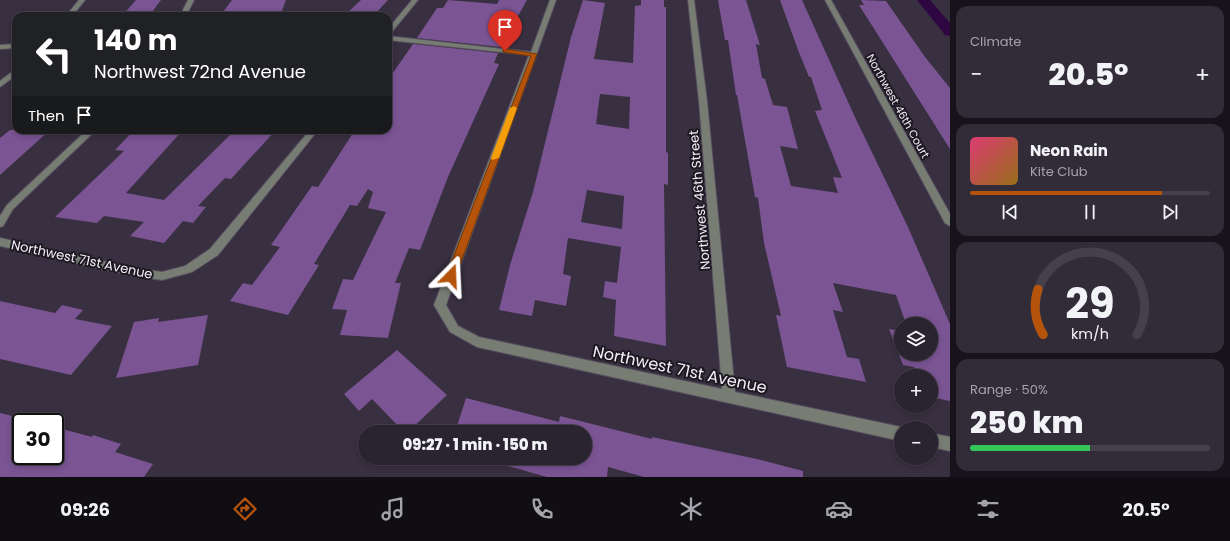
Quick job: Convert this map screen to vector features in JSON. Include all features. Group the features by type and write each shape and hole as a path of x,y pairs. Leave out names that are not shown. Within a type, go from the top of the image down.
{"street":[{"path":"72,12 82,0"},
{"path":"185,12 192,0"},
{"path":"392,28 415,0"},
{"path":"392,38 534,54 553,0"},
{"name":"Northwest 46th Street","path":"691,0 703,101 729,397"},
{"name":"Northwest 46th Court","path":"828,0 950,223"},
{"path":"0,47 12,46"},
{"name":"Northwest 71st Avenue","path":"534,54 440,305 454,329 477,342 894,432"},
{"path":"0,85 12,74"},
{"path":"0,224 10,207 88,134"},
{"name":"Northwest 71st Avenue","path":"0,242 134,272 162,276 188,269 214,252 311,134"},
{"path":"938,441 950,444"}],"building":[{"path":"136,0 161,0 152,12 126,12"},
{"path":"232,0 286,0 282,12 223,12"},
{"path":"361,0 388,0 377,12 348,12"},
{"path":"448,0 497,4 499,0 527,0 501,47 417,38 437,8 443,8"},
{"path":"583,0 605,3 594,59 633,63 635,6 641,5 641,0 664,0 664,7 666,7 666,152 668,153 668,185 664,184 666,346 614,336 616,300 603,297 605,281 617,283 621,247 568,238 563,274 571,276 566,306 535,300 532,316 499,310 510,265 533,192 571,37","holes":["600,94 630,97 629,129 596,124","587,190 624,196 622,229 581,222"]},
{"path":"718,0 746,0 760,45 756,44 762,78 765,79 773,105 787,107 798,149 780,146 791,186 838,193 833,177 842,178 815,111 822,110 811,77 809,77 798,50 780,0 802,0 854,115 908,227 950,324 950,401 938,398 938,369 915,369 914,367 903,365 901,361 938,361 938,317 904,317 896,295 833,283 843,312 833,310 847,357 859,359 866,382 787,367 776,315 781,316 764,243 758,198 755,197 736,95 728,40 725,40"},
{"path":"861,0 886,1 925,57 950,88 950,149 859,5 864,5"},
{"path":"413,44 498,53 494,63 499,64 448,177 420,250 409,248 395,283 401,283 388,338 340,335 347,310 332,309 343,279 353,280 386,212 368,208 373,192 368,189 357,206 350,205 314,264 319,265 288,315 230,301 243,283 252,285 280,247 271,245 312,186 318,187 352,134 392,134 392,74"},
{"path":"10,130 12,130 12,134 46,134 0,175 0,138"},
{"path":"130,134 179,134 126,193 164,200 231,134 272,134 231,179 225,178 198,206 206,207 193,223 183,221 164,243 130,236 144,222 104,216 97,223 55,217 124,151 115,150"},
{"path":"0,301 55,313 62,305 83,310 75,319 112,326 71,375 0,359"},
{"path":"208,315 198,365 116,378 134,322 159,318 158,322"},
{"path":"889,329 894,330 894,342"},
{"path":"397,350 447,395 415,425 397,425 372,399 359,411 344,394"},
{"path":"466,398 559,422 560,416 652,439 652,437 757,459 803,471 803,477 644,477 608,467 607,477 547,477 504,465 592,465 592,425 457,425"},
{"path":"0,413 12,416 12,465 64,465 64,429 92,437 93,435 121,444 115,452 153,464 144,477 0,477"}],"waterway":[{"path":"923,0 950,32"}],"slow traffic":[{"path":"495,158 514,108"}],"route":[{"path":"451,276 534,54 505,51"}]}
